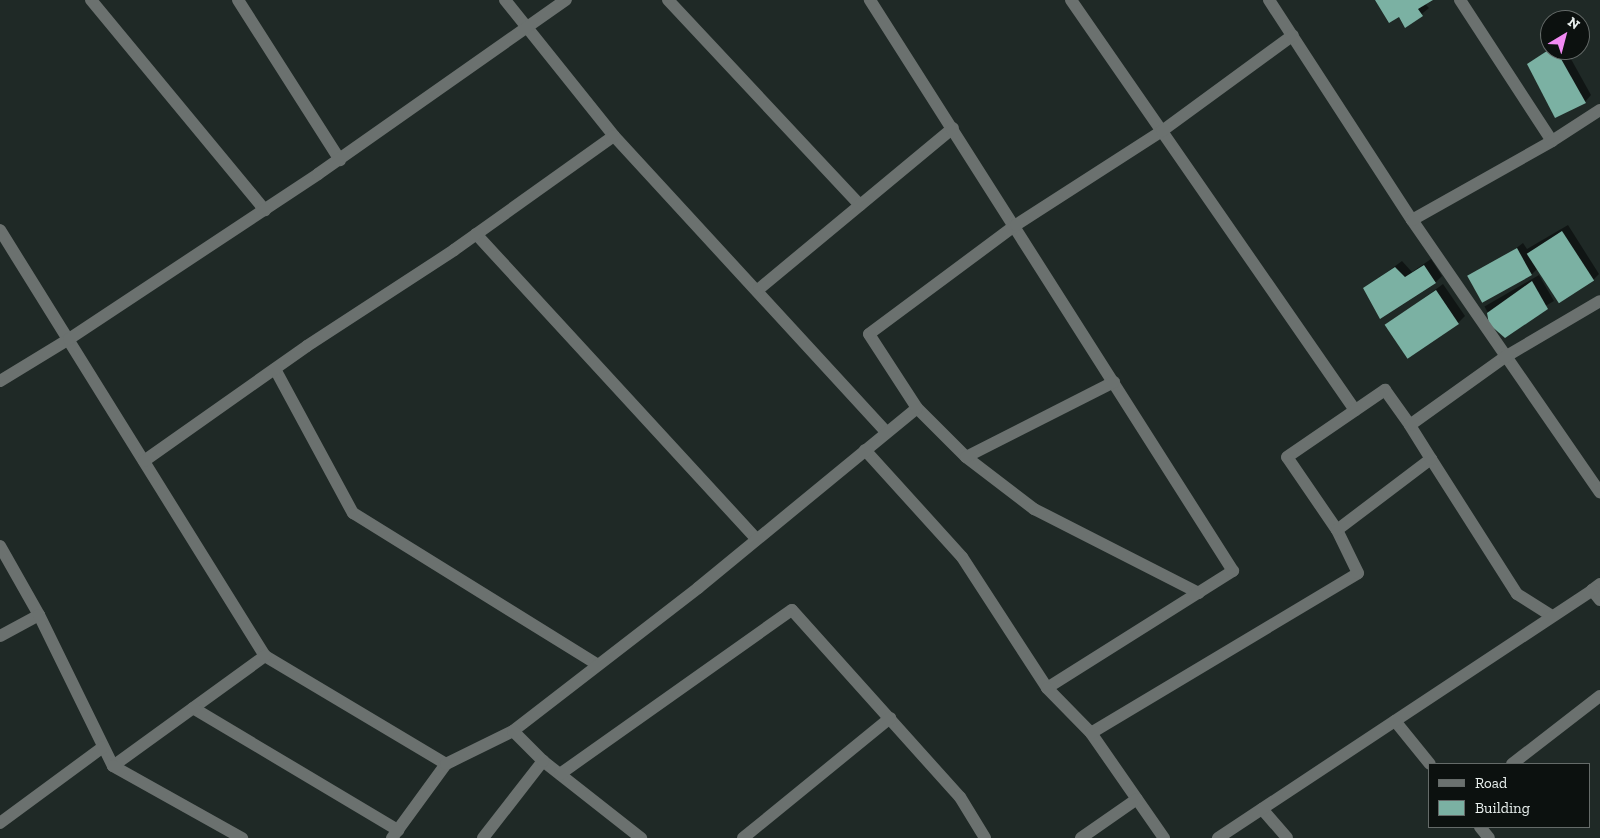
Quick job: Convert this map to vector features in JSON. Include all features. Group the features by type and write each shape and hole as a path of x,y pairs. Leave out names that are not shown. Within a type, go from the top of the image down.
{"street":[{"path":"90,0 265,210"},
{"path":"238,0 340,160"},
{"path":"505,0 526,29 614,136 759,289 886,432"},
{"path":"0,381 69,339 340,160 566,0"},
{"path":"668,0 860,205"},
{"path":"870,0 1016,225 1233,571 1048,688"},
{"path":"1071,0 1355,410"},
{"path":"1269,0 1412,220 1600,493"},
{"path":"1460,0 1552,141"},
{"path":"1199,592 1047,516 966,457 917,408 869,334 1016,225 1162,131 1293,35"},
{"path":"1412,220 1552,141 1600,110"},
{"path":"759,289 953,128"},
{"path":"144,461 476,234 614,136"},
{"path":"0,230 265,656 446,764"},
{"path":"476,234 756,539"},
{"path":"1410,425 1505,357 1600,301"},
{"path":"276,369 353,513 598,665"},
{"path":"966,457 1114,382"},
{"path":"1090,732 1358,573 1337,530 1288,458 1385,390 1410,425 1517,594 1552,616"},
{"path":"193,708 395,834 446,764 514,731 756,539 917,408"},
{"path":"865,450 962,557 1048,688 1090,732 1164,838"},
{"path":"1337,530 1431,459"},
{"path":"0,546 39,615 113,766 242,838"},
{"path":"1218,838 1552,616 1597,591"},
{"path":"560,774 792,610 960,797 985,838"},
{"path":"0,636 39,615"},
{"path":"113,766 265,656"},
{"path":"1513,763 1600,696"},
{"path":"743,838 890,718"},
{"path":"1395,721 1429,763"},
{"path":"514,731 543,761 641,838"},
{"path":"0,823 104,747"},
{"path":"483,838 543,761"},
{"path":"1080,838 1137,799"},
{"path":"1262,809 1286,838"},
{"path":"1481,828 1489,838"}],"building":[{"path":"1375,0 1433,0 1418,9 1423,16 1405,28 1399,17 1389,23"},
{"path":"1540,56 1540,60 1562,60 1586,103 1555,118 1527,64"},
{"path":"1562,231 1594,280 1559,303 1527,254"},
{"path":"1517,248 1532,275 1482,303 1467,276"},
{"path":"1424,265 1436,283 1380,319 1363,288 1395,267 1405,277"},
{"path":"1532,281 1548,309 1505,338 1489,324 1487,313"},
{"path":"1436,290 1459,324 1408,359 1385,325"}]}
